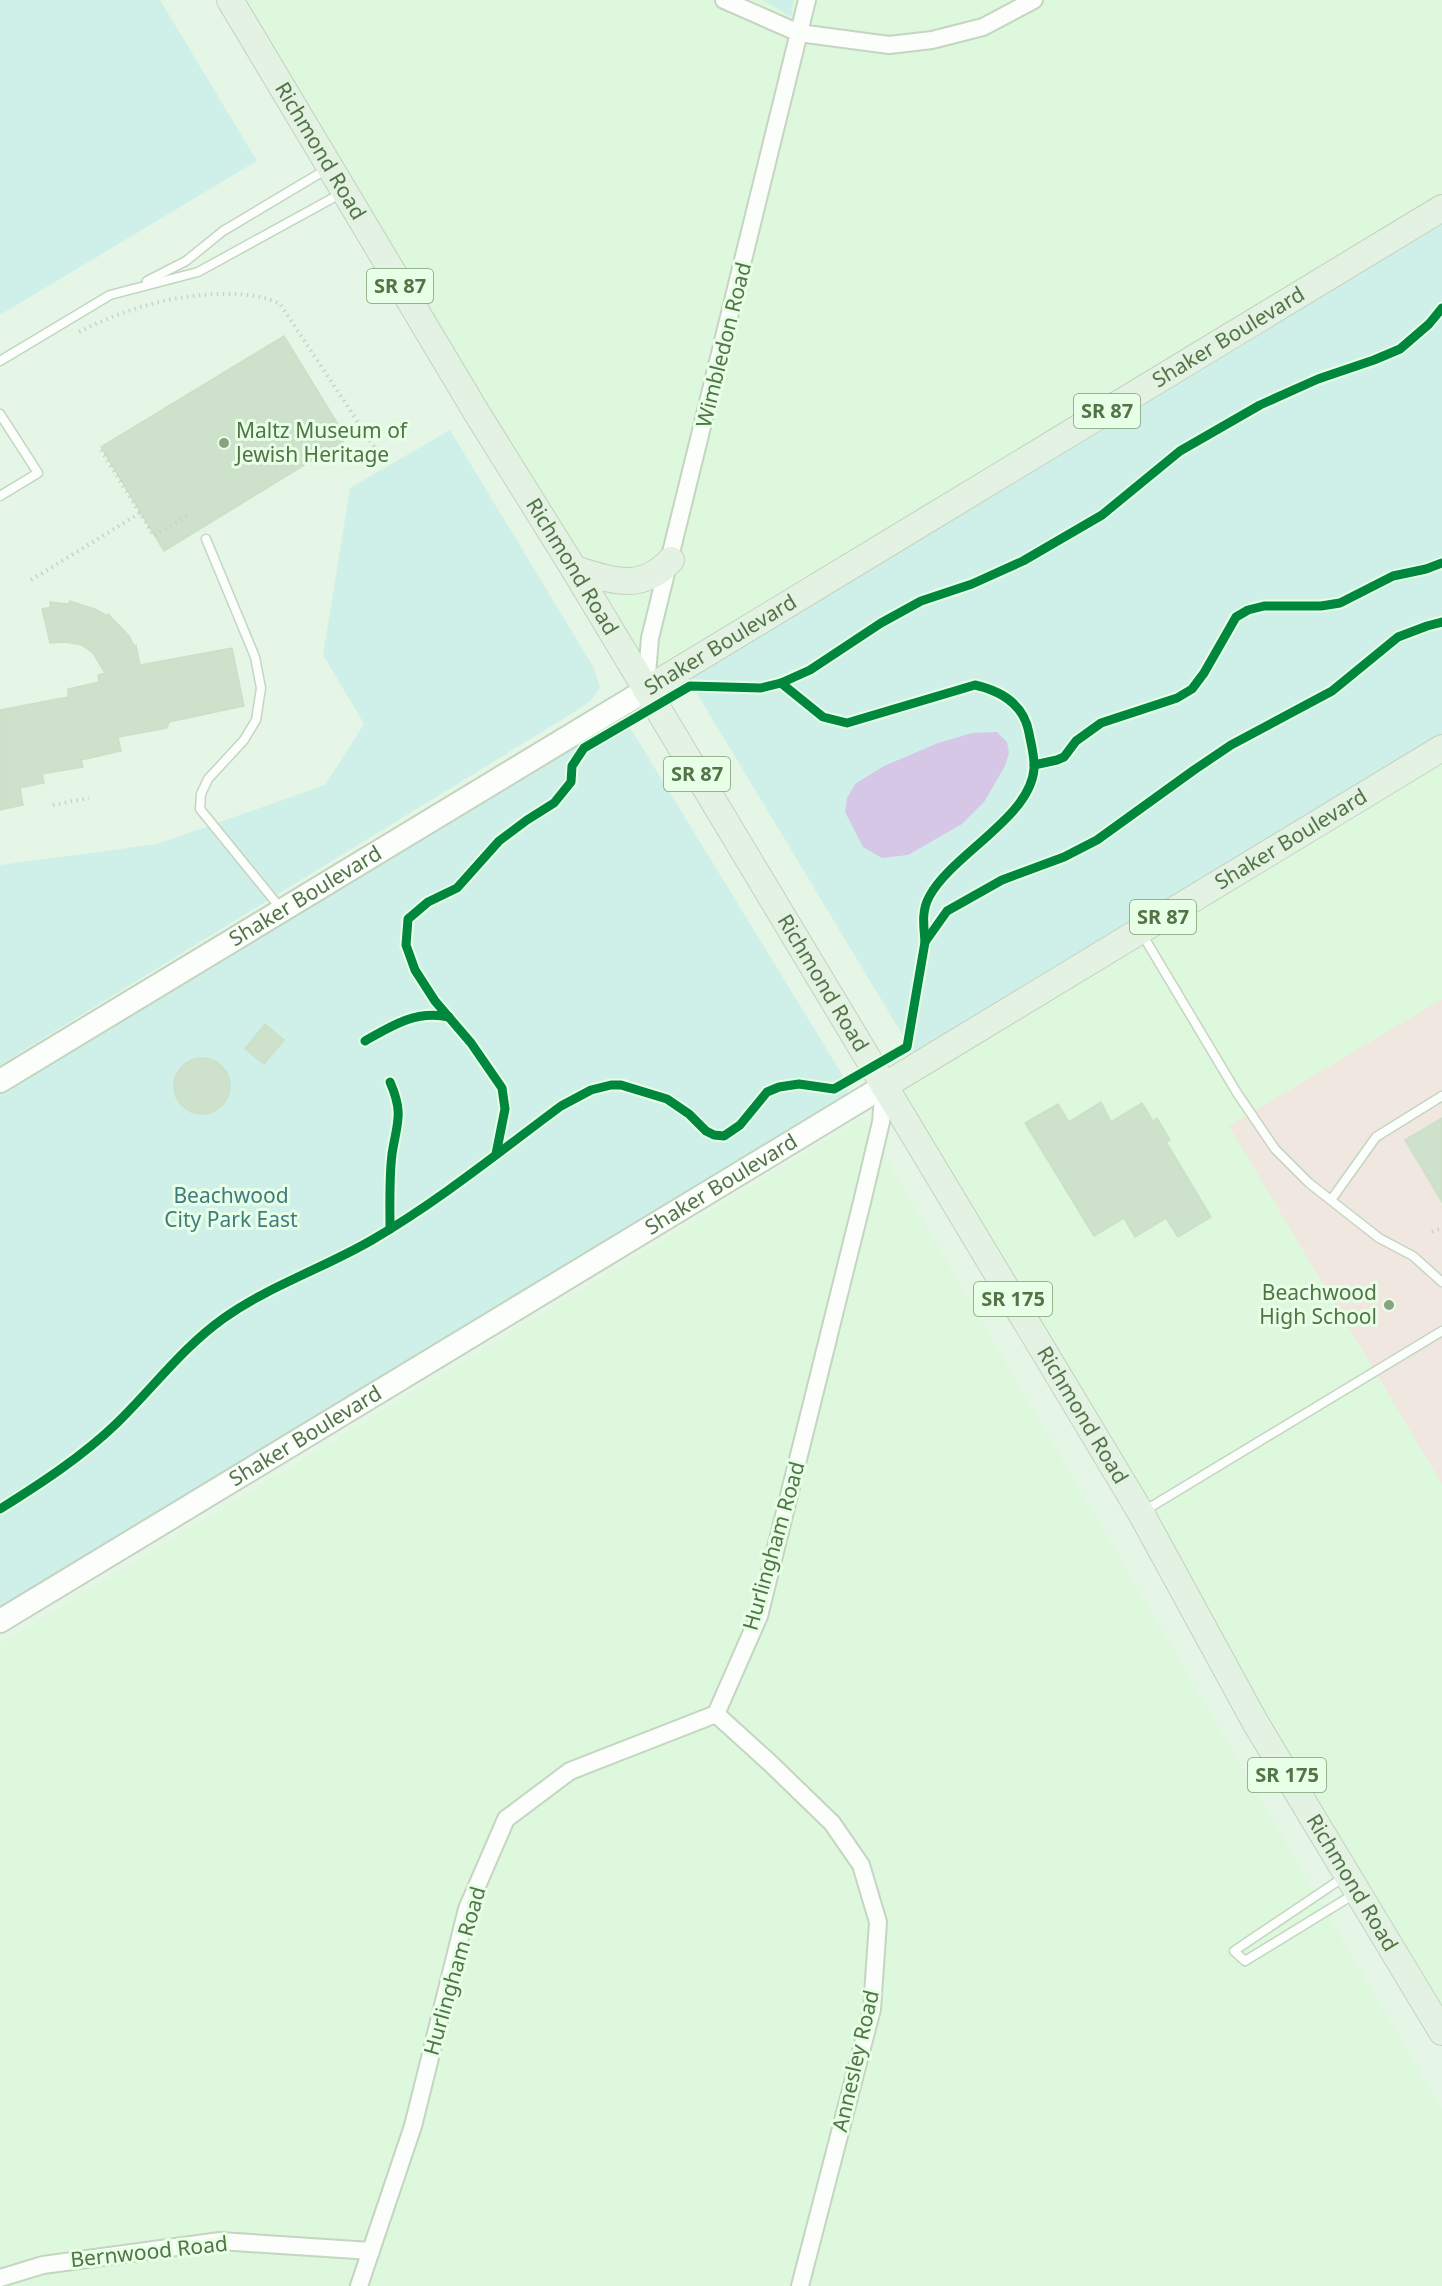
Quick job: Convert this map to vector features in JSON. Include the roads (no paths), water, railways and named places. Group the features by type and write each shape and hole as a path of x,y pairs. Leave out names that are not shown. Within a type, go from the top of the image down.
{"main road":[{"name":"Richmond Road","path":"230,0 1141,1513 1255,1722 1442,2032"},
{"name":"Shaker Boulevard","path":"0,1081 1442,208"},
{"path":"574,569 615,581 632,582 657,574 671,560"},
{"name":"Shaker Boulevard","path":"0,1621 1442,748"}],"street":[{"path":"724,0 799,33 889,45 932,40 983,27 1035,0"},
{"name":"Wimbledon Road","path":"646,690 650,638 807,0"},
{"name":"Hurlingham Road","path":"359,2286 413,2126 468,1909 506,1819 570,1771 716,1714 759,1616 864,1196 881,1122 884,1086"},
{"name":"Annesley Road","path":"716,1714 832,1823 861,1865 879,1922 872,2009 800,2286"},
{"name":"Bernwood Road","path":"0,2278 43,2265 220,2241 371,2251"}],"lane":[{"path":"133,288 186,261 223,231 330,167"},
{"path":"0,361 110,295 198,272 344,191"},
{"path":"0,414 38,473 0,496"},
{"path":"206,539 255,657 261,688 256,720 244,740 208,779 201,794 200,809 282,910"},
{"path":"1140,931 1237,1093 1275,1149 1309,1183 1379,1238 1413,1256 1442,1282"},
{"path":"1331,1200 1376,1137 1442,1096"},
{"path":"1141,1513 1442,1331"},
{"path":"1352,1884 1245,1961 1234,1951 1352,1884"}],"place":[{"name":"Maltz Museum of Jewish Heritage","path":"224,443"},
{"name":"Beachwood High School","path":"1389,1305"}],"park label":[{"name":"Beachwood City Park East","path":"231,1208"}]}
